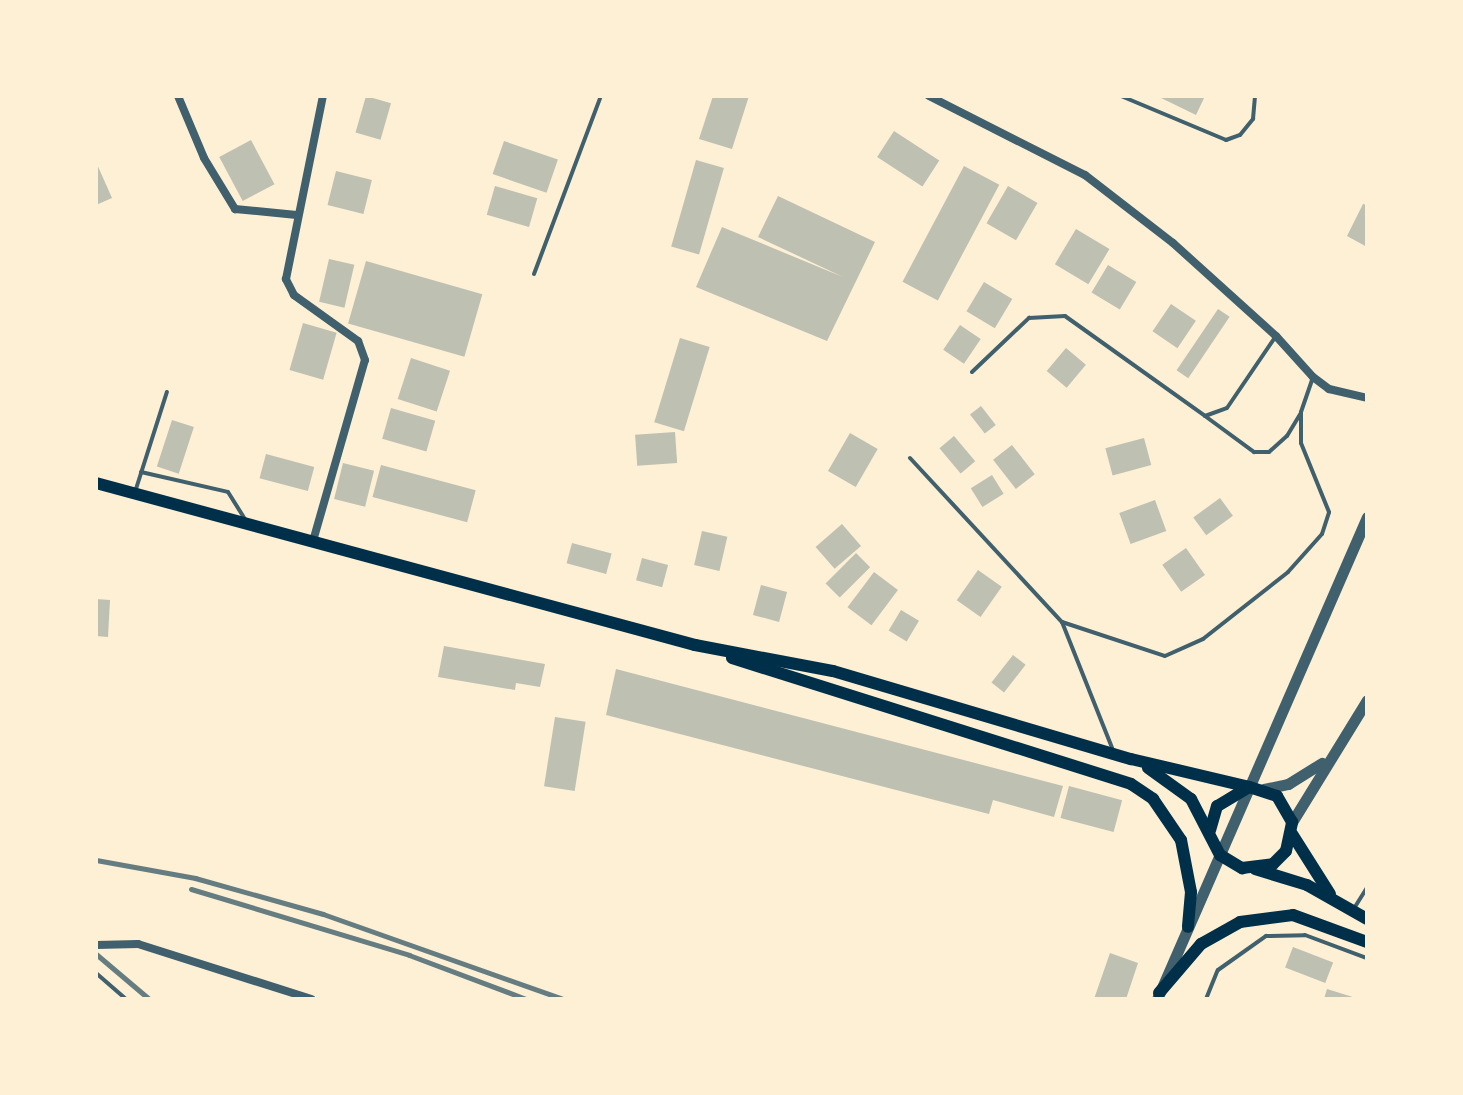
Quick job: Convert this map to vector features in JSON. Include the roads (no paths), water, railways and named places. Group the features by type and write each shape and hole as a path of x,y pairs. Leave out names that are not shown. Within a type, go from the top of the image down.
{"main road":[{"path":"96,483 695,645 827,692 1131,784 1153,799 1185,853 1191,892 1188,927"},
{"path":"695,645 833,671 1115,755 1264,789 1277,796 1315,877 1335,900"},
{"path":"1131,759 1167,778 1191,799 1210,830 1220,855 1230,863 1255,869 1335,900 1367,919"},
{"path":"1210,830 1217,806 1249,787"},
{"path":"1255,869 1273,864 1292,828"},
{"path":"1158,996 1201,944 1240,922 1265,916 1322,922 1367,942"}],"street":[{"path":"178,96 204,158 235,209 297,215"},
{"path":"313,541 365,360 358,341 294,295 287,284 297,215 323,96"},
{"path":"929,96 1085,175 1173,243 1276,336 1313,377 1329,389 1367,398"},
{"path":"1158,996 1367,517"},
{"path":"1292,828 1329,758 1367,700"},
{"path":"1264,789 1308,775 1329,758"},
{"path":"96,945 138,944 311,999"}],"lane":[{"path":"534,274 601,96"},
{"path":"1121,96 1226,140 1240,135 1253,119 1255,96"},
{"path":"972,372 1029,318 1065,316 1254,452 1269,452 1287,436 1301,412 1313,377"},
{"path":"1205,416 1227,408 1276,336"},
{"path":"134,494 167,392"},
{"path":"1062,622 1165,656 1203,639 1288,572 1322,534 1329,512 1301,443 1301,412"},
{"path":"910,458 1062,622 1115,755"},
{"path":"141,472 228,492 248,524"},
{"path":"1352,911 1367,888"},
{"path":"1206,999 1218,970 1266,936 1305,935 1367,958"},
{"path":"96,973 126,999"}],"railway":[{"path":"96,860 195,878 323,914 563,999"},
{"path":"191,889 409,955 526,999"},
{"path":"96,954 149,999"}]}
